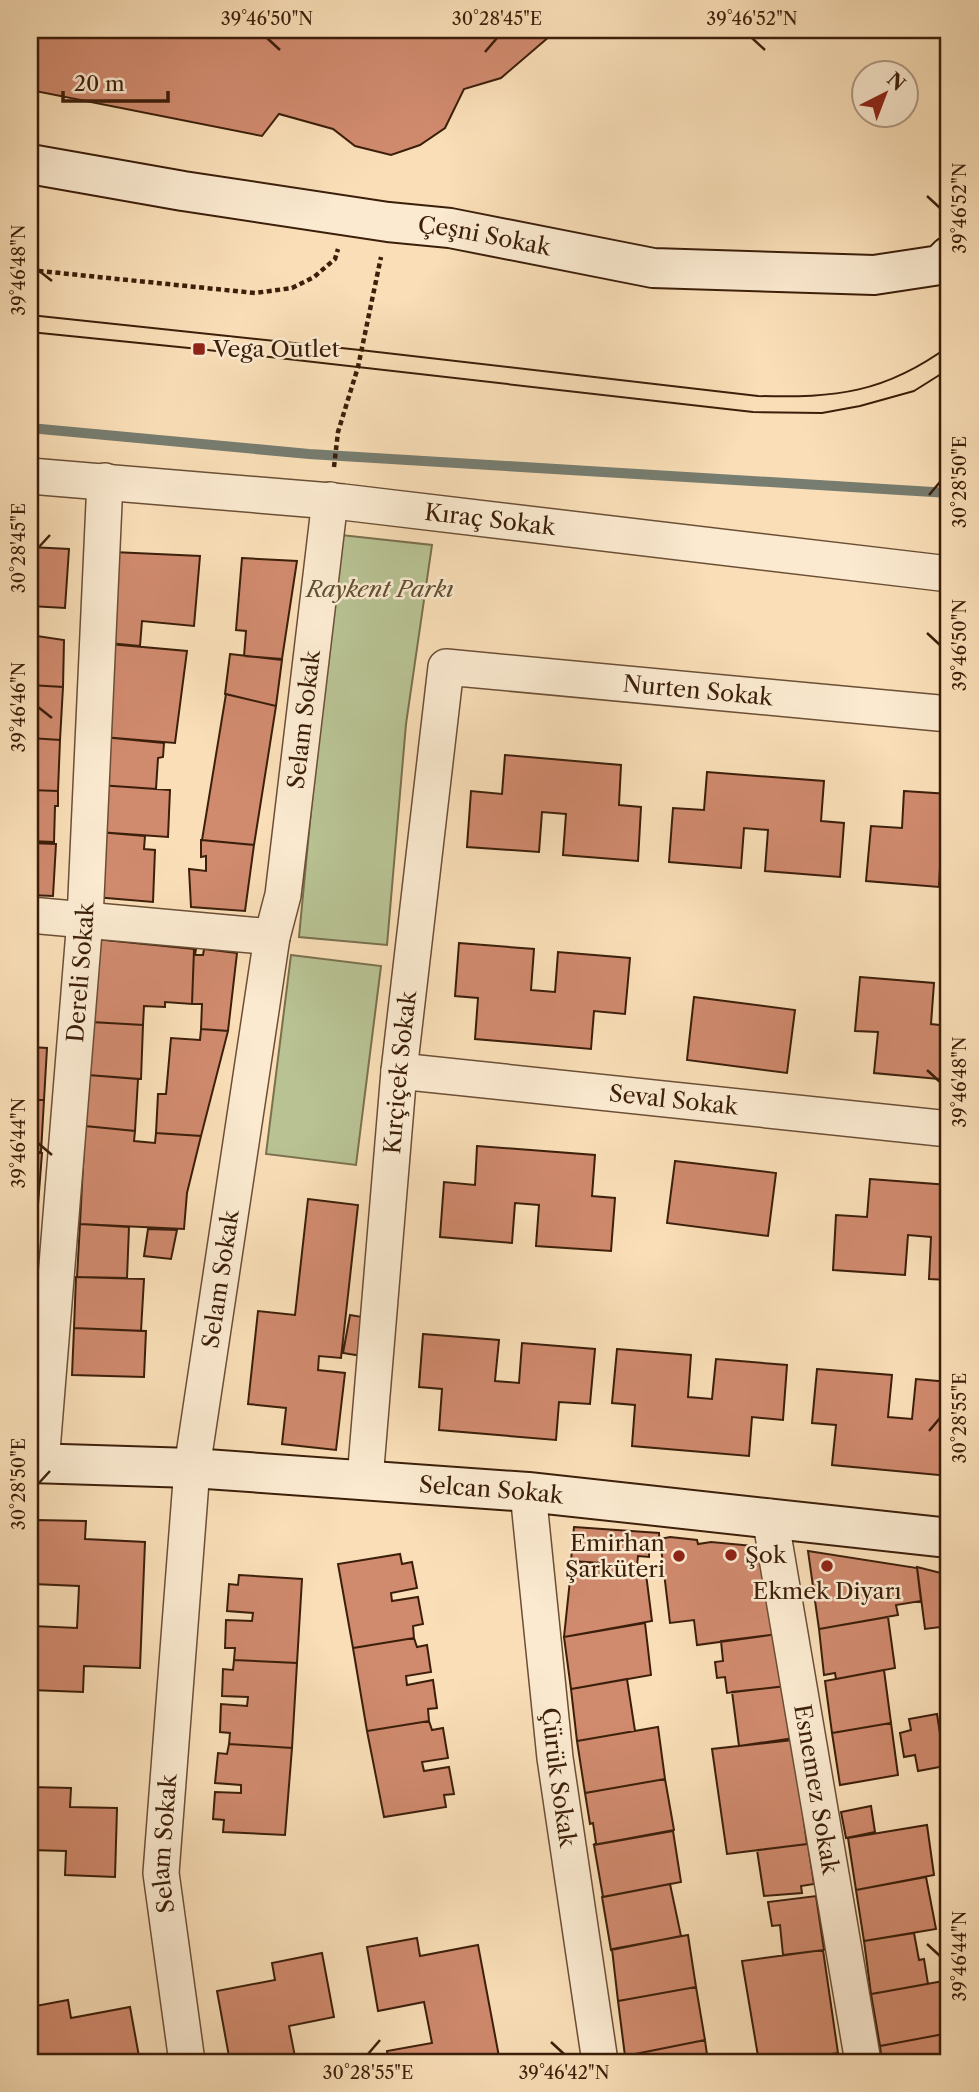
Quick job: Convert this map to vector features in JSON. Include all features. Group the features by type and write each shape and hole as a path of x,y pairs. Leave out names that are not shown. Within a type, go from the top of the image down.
{"street":[{"name":"Çeşni Sokak","path":"30,164 183,191 388,222 450,228 653,268 874,275 945,261"},
{"name":"Kıraç Sokak","path":"30,476 105,481 332,484 949,574"},
{"name":"Dereli Sokak","path":"35,1463 85,919 105,481"},
{"name":"Selam Sokak","path":"187,2062 161,1872 192,1468 272,937 283,895 332,484"},
{"name":"Nurten Sokak","path":"446,667 949,714"},
{"name":"Kırçiçek Sokak","path":"365,1479 399,1071 446,667"},
{"path":"30,915 272,937"},
{"name":"Seval Sokak","path":"399,1071 949,1129"},
{"name":"Selcan Sokak","path":"35,1463 192,1468 528,1492 949,1538"},
{"name":"Çürük Sokak","path":"528,1492 555,1758 600,2062"},
{"name":"Esnemez Sokak","path":"770,1517 863,2062"}],"path":[{"path":"30,271 255,293 292,288 314,277 335,259 349,215"},
{"path":"332,484 338,432 358,367 388,222"}],"green space":[{"name":"Raykent Parkı","path":"341,535 432,545 406,724 387,945 299,937"},
{"path":"291,955 381,966 356,1165 266,1154"}],"building":[{"path":"30,30 557,30 501,78 464,89 445,128 420,145 391,155 355,146 333,129 279,114 262,136 30,90"},
{"path":"30,547 69,549 65,608 30,606"},
{"path":"113,552 200,556 194,626 142,621 140,646 108,643"},
{"path":"242,558 297,561 282,659 244,656 246,631 236,630"},
{"path":"30,635 64,640 63,687 30,685"},
{"path":"109,644 187,651 175,743 103,737"},
{"path":"230,654 282,660 276,706 225,694"},
{"path":"30,685 63,687 60,740 30,738"},
{"path":"226,694 276,706 254,845 202,840"},
{"path":"103,737 164,743 163,757 158,758 156,789 99,785"},
{"path":"30,738 60,740 58,791 30,790"},
{"path":"505,755 621,765 619,805 641,807 638,861 563,855 566,814 542,812 539,852 467,847 471,791 502,794"},
{"path":"707,772 824,781 821,821 844,823 840,877 765,871 768,830 744,828 741,868 669,862 673,808 704,810"},
{"path":"99,785 170,790 168,837 98,832"},
{"path":"30,790 58,791 54,842 30,841"},
{"path":"904,791 949,794 949,847 941,847 939,887 866,881 871,826 902,828"},
{"path":"98,832 145,836 144,849 155,850 153,902 95,897"},
{"path":"201,840 254,845 245,911 191,907 189,869 206,871 206,856 201,857"},
{"path":"30,843 56,844 53,896 30,895"},
{"path":"95,939 194,949 192,1004 165,1002 165,1007 144,1006 143,1025 91,1022"},
{"path":"459,943 534,949 531,990 555,992 558,952 630,958 625,1014 594,1011 591,1049 475,1039 478,998 455,996"},
{"path":"194,949 195,955 203,955 204,949 237,953 228,1031 201,1029 202,1004 192,1004"},
{"path":"860,977 934,983 931,1024 949,1026 949,1080 874,1073 878,1032 855,1031"},
{"path":"694,997 795,1010 787,1073 687,1060"},
{"path":"91,1022 143,1025 141,1079 88,1075"},
{"path":"201,1029 228,1031 201,1136 156,1133 158,1094 166,1094 171,1038 200,1040"},
{"path":"30,1047 47,1048 44,1100 30,1100"},
{"path":"88,1075 138,1079 135,1131 85,1126"},
{"path":"30,1100 44,1100 41,1152 30,1152"},
{"path":"85,1126 135,1131 134,1141 155,1143 156,1133 201,1136 187,1193 184,1229 80,1224"},
{"path":"477,1146 595,1155 592,1196 615,1198 611,1251 536,1246 539,1205 515,1203 512,1243 440,1237 444,1182 475,1185"},
{"path":"30,1153 42,1153 38,1205 30,1204"},
{"path":"675,1161 776,1173 768,1236 667,1223"},
{"path":"870,1179 949,1185 949,1280 929,1279 931,1237 908,1235 905,1275 833,1270 836,1215 867,1217"},
{"path":"308,1199 358,1205 341,1358 319,1356 318,1370 345,1373 336,1450 282,1444 286,1408 248,1404 258,1311 295,1315"},
{"path":"30,1204 38,1205 35,1258 30,1258"},
{"path":"80,1224 129,1227 127,1278 77,1277"},
{"path":"148,1229 177,1230 171,1259 144,1256"},
{"path":"30,1258 35,1258 33,1309 30,1309"},
{"path":"76,1277 144,1279 141,1331 74,1328"},
{"path":"30,1309 34,1309 31,1364 30,1364"},
{"path":"350,1315 368,1318 362,1356 343,1353"},
{"path":"74,1328 146,1331 144,1377 72,1375"},
{"path":"423,1334 499,1340 495,1381 519,1383 522,1343 595,1349 590,1404 559,1402 556,1440 439,1430 442,1389 419,1387"},
{"path":"617,1349 691,1355 688,1397 712,1399 716,1359 787,1365 783,1420 752,1417 749,1456 632,1446 635,1405 612,1403"},
{"path":"817,1369 892,1375 888,1417 912,1419 916,1379 949,1382 949,1476 832,1465 836,1425 812,1423"},
{"path":"35,1520 86,1521 85,1539 145,1542 140,1668 84,1666 83,1692 31,1690 33,1626 77,1628 79,1586 33,1584"},
{"path":"574,1527 659,1533 660,1552 649,1551 649,1557 638,1556 637,1566 571,1561"},
{"path":"670,1537 697,1540 698,1544 711,1542 765,1547 778,1634 697,1645 694,1620 670,1623 660,1539"},
{"path":"808,1551 917,1568 921,1601 896,1605 898,1615 819,1629"},
{"path":"400,1554 402,1564 412,1562 417,1588 391,1593 392,1601 418,1597 423,1624 413,1626 414,1638 353,1648 338,1564"},
{"path":"572,1561 645,1566 652,1621 564,1637"},
{"path":"917,1567 949,1575 949,1642 945,1642 940,1627 925,1629"},
{"path":"239,1575 302,1579 297,1663 234,1660 235,1648 225,1648 226,1620 252,1621 253,1613 227,1611 229,1584 238,1585"},
{"path":"888,1617 895,1668 836,1679 835,1673 824,1675 819,1629"},
{"path":"645,1623 651,1675 571,1689 564,1637"},
{"path":"778,1634 786,1686 727,1693 725,1677 717,1678 715,1662 723,1661 721,1641"},
{"path":"414,1638 417,1647 427,1645 431,1672 406,1676 407,1685 433,1680 437,1708 428,1709 429,1721 367,1731 353,1648"},
{"path":"234,1660 297,1663 292,1748 229,1744 230,1733 220,1732 221,1704 247,1706 248,1697 222,1696 223,1669 233,1670"},
{"path":"884,1670 891,1723 832,1733 825,1681"},
{"path":"627,1679 635,1731 577,1741 571,1689"},
{"path":"787,1686 794,1738 739,1746 732,1692"},
{"path":"937,1714 945,1766 918,1771 915,1755 904,1757 900,1733 911,1730 909,1719"},
{"path":"429,1721 432,1730 443,1728 448,1758 422,1762 424,1771 449,1767 454,1794 444,1795 446,1807 384,1817 367,1731"},
{"path":"891,1723 898,1775 840,1785 832,1733"},
{"path":"658,1727 665,1779 585,1793 577,1741"},
{"path":"793,1740 807,1844 727,1854 712,1749"},
{"path":"229,1744 292,1748 285,1835 223,1832 224,1820 213,1819 215,1792 241,1793 241,1785 215,1783 218,1753 227,1754"},
{"path":"949,1748 949,1801 942,1749"},
{"path":"665,1779 674,1830 593,1845 596,1843 593,1823 590,1824 585,1793"},
{"path":"30,1787 71,1788 70,1807 117,1808 115,1877 65,1875 66,1851 30,1850"},
{"path":"871,1806 875,1832 846,1838 841,1812"},
{"path":"927,1825 934,1875 856,1890 848,1838"},
{"path":"673,1831 681,1882 603,1897 594,1845"},
{"path":"808,1844 814,1884 801,1886 802,1893 764,1896 757,1850"},
{"path":"926,1877 936,1929 864,1941 856,1890"},
{"path":"670,1884 681,1936 611,1950 602,1897"},
{"path":"816,1896 824,1950 783,1955 780,1925 772,1926 768,1902"},
{"path":"914,1933 919,1960 924,1959 928,1984 871,1994 864,1941"},
{"path":"688,1935 696,1987 618,2001 612,1949"},
{"path":"417,1938 420,1956 478,1945 500,2062 389,2062 387,2051 432,2043 424,2002 378,2011 367,1947"},
{"path":"823,1950 838,2053 759,2062 742,1961"},
{"path":"322,1953 334,2017 289,2026 296,2062 230,2062 217,1991 275,1980 272,1963"},
{"path":"949,1980 949,2033 880,2046 871,1994"},
{"path":"696,1987 705,2040 625,2056 618,2001"},
{"path":"68,2000 71,2018 130,2007 140,2062 30,2062 30,2007"},
{"path":"949,2033 949,2062 882,2062 880,2046"},
{"path":"705,2040 708,2062 626,2062 625,2056"},
{"path":"839,2054 840,2062 784,2062 784,2061"}],"waterway":[{"path":"30,428 309,454 949,493"}],"tram line":[{"path":"30,315 758,396 812,396 859,389 903,374 949,346"},
{"path":"30,332 753,412 822,413 860,406 914,391 949,369"}],"place":[{"name":"Vega Outlet","path":"199,349"},
{"name":"Şok","path":"731,1555"},
{"name":"Emirhan Şarküteri","path":"679,1556"},
{"name":"Ekmek Diyarı","path":"827,1566"}]}
